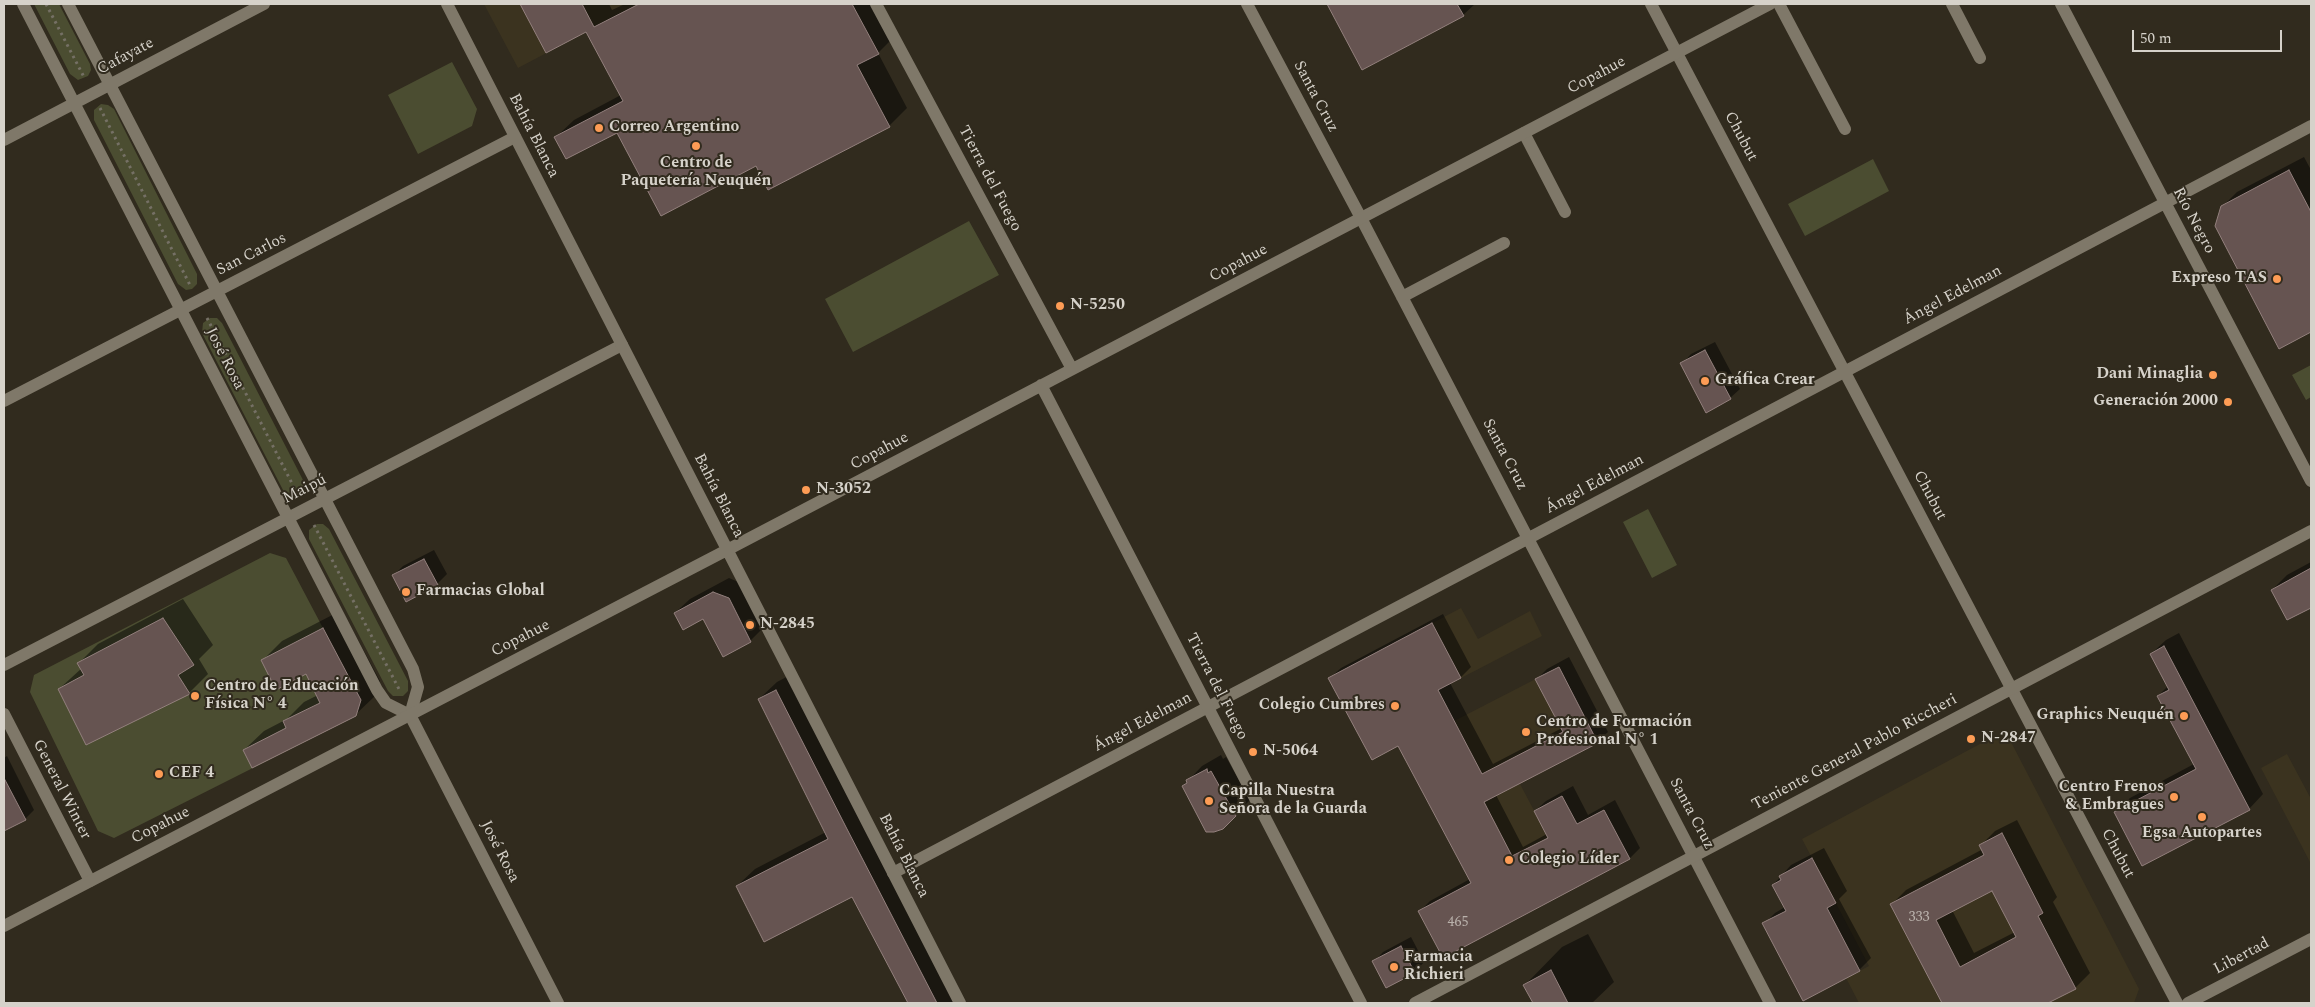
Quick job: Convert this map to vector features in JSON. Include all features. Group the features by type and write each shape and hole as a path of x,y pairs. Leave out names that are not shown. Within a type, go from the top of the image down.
{"street":[{"name":"José Rosa","path":"23,4 376,690 386,703 410,715 558,1003"},
{"name":"José Rosa","path":"68,4 413,670 418,687 410,715"},
{"name":"Cafayate","path":"4,140 264,4"},
{"name":"Bahía Blanca","path":"447,4 960,1003"},
{"name":"Tierra del Fuego","path":"876,4 1072,369"},
{"name":"Santa Cruz","path":"1247,4 1529,538 1770,1003"},
{"name":"Chubut","path":"1651,4 2177,1003"},
{"name":"Copahue","path":"4,926 1770,4"},
{"path":"1779,4 1845,129"},
{"path":"1952,4 1980,58"},
{"name":"Río Negro","path":"2061,4 2311,480"},
{"name":"Ángel Edelman","path":"893,873 2311,126"},
{"path":"1524,133 1565,212"},
{"name":"San Carlos","path":"4,402 515,137"},
{"path":"1402,297 1504,243"},
{"name":"Maipú","path":"4,665 622,345"},
{"name":"Tierra del Fuego","path":"1041,385 1361,1003"},
{"name":"Teniente General Pablo Riccheri","path":"1415,1003 2311,532"},
{"name":"General Winter","path":"4,714 90,881"},
{"name":"Libertad","path":"2188,1003 2311,938"}],"path":[{"path":"46,4 85,78"},
{"path":"98,105 192,289"},
{"path":"207,318 298,495"},
{"path":"314,525 403,696"}],"shaded area":[{"path":"484,4 639,4 518,68"},
{"path":"1461,608 1478,639 1530,611 1542,636 1438,690 1454,721 1559,667 1598,743 1520,784 1575,888 1496,930 1398,746 1372,760 1328,678"},
{"path":"1993,737 2011,742 2139,989 2134,1003 1859,1003 1846,978 1869,966 1802,839"},
{"path":"2287,754 2311,799 2311,864 2261,768"}],"green space":[{"path":"34,4 59,4 90,64 91,70 88,76 78,80 70,74"},
{"path":"452,62 477,109 472,126 418,154 388,95"},
{"path":"101,104 108,105 114,109 197,274 197,284 192,289 186,290 178,284 94,120 94,110"},
{"path":"1873,159 1889,191 1805,236 1788,204"},
{"path":"969,221 999,275 853,352 825,299"},
{"path":"210,318 217,318 222,323 303,480 304,487 298,495 288,495 283,490 202,333 203,323"},
{"path":"2311,365 2311,397 2306,400 2292,375"},
{"path":"1648,509 1677,565 1652,578 1623,522"},
{"path":"317,524 323,524 329,529 408,681 408,691 403,696 393,696 388,691 309,539 309,530"},
{"name":"Centro de Educación Física N° 4","path":"270,553 286,558 361,700 356,716 114,838 98,831 30,692 34,675"}],"building":[{"path":"520,4 582,4 594,27 639,4 852,4 879,54 857,65 890,127 768,190 756,166 661,216 617,133 566,159 554,137 623,101 586,32 546,53"},
{"path":"1327,4 1457,4 1464,16 1362,70"},
{"name":"Expreso TAS","path":"2289,170 2311,212 2311,332 2279,349 2215,226 2221,206"},
{"name":"Gráfica Crear","path":"1705,350 1731,399 1706,413 1680,363"},
{"path":"424,559 438,585 406,602 392,575"},
{"path":"2311,568 2311,608 2287,620 2271,590"},
{"path":"713,592 729,598 751,642 723,657 703,619 683,630 674,613"},
{"path":"163,618 194,665 178,675 190,694 86,745 58,689 84,675 77,663"},
{"path":"1432,623 1461,678 1438,690 1482,774 1563,732 1535,679 1559,667 1598,743 1484,802 1512,856 1548,838 1534,811 1562,796 1577,824 1604,810 1630,859 1443,958 1418,911 1471,883 1398,746 1372,760 1328,678"},
{"path":"323,628 361,700 356,716 252,768 243,750 286,728 283,721 320,703 306,674 276,690 261,660"},
{"path":"2164,646 2250,810 2142,866 2114,812 2196,769 2157,696 2169,690 2150,654"},
{"path":"776,690 937,1003 908,1003 852,897 764,942 736,886 828,839 758,699"},
{"name":"Capilla Nuestra Señora de la Guarda","path":"1207,769 1208,773 1211,771 1236,816 1223,829 1214,832 1206,832 1182,786 1187,783 1186,780"},
{"path":"4,778 26,820 4,831"},
{"path":"2002,833 2043,913 2038,916 2076,989 2048,1003 1942,1003 1890,904 1984,855 1979,845","holes":["1992,891 2016,937 1960,967 1936,920"]},
{"path":"1812,858 1836,903 1827,908 1860,971 1803,1001 1762,923 1786,911 1772,885 1781,880 1779,876"},
{"name":"Farmacia Richieri","path":"1401,946 1415,973 1386,988 1372,961"},
{"path":"1551,970 1568,1003 1533,1003 1523,985"}],"place":[{"name":"Correo Argentino","path":"599,128"},
{"name":"Centro de Paquetería Neuquén","path":"696,146"},
{"name":"Expreso TAS","path":"2277,279"},
{"name":"N-5250","path":"1060,306"},
{"name":"Dani Minaglia","path":"2213,375"},
{"name":"Gráfica Crear","path":"1705,381"},
{"name":"Generación 2000","path":"2228,402"},
{"name":"N-3052","path":"806,490"},
{"name":"Farmacias Global","path":"406,592"},
{"name":"N-2845","path":"750,625"},
{"name":"Centro de Educación Física N° 4","path":"195,696"},
{"name":"Colegio Cumbres","path":"1395,706"},
{"name":"Graphics Neuquén","path":"2184,716"},
{"name":"Centro de Formación Profesional N° 1","path":"1526,732"},
{"name":"N-2847","path":"1971,739"},
{"name":"N-5064","path":"1253,752"},
{"name":"CEF 4","path":"159,774"},
{"name":"Centro Frenos & Embragues","path":"2174,797"},
{"name":"Capilla Nuestra Señora de la Guarda","path":"1209,801"},
{"name":"Egsa Autopartes","path":"2202,817"},
{"name":"Colegio Líder","path":"1509,860"},
{"name":"Farmacia Richieri","path":"1394,967"}]}
